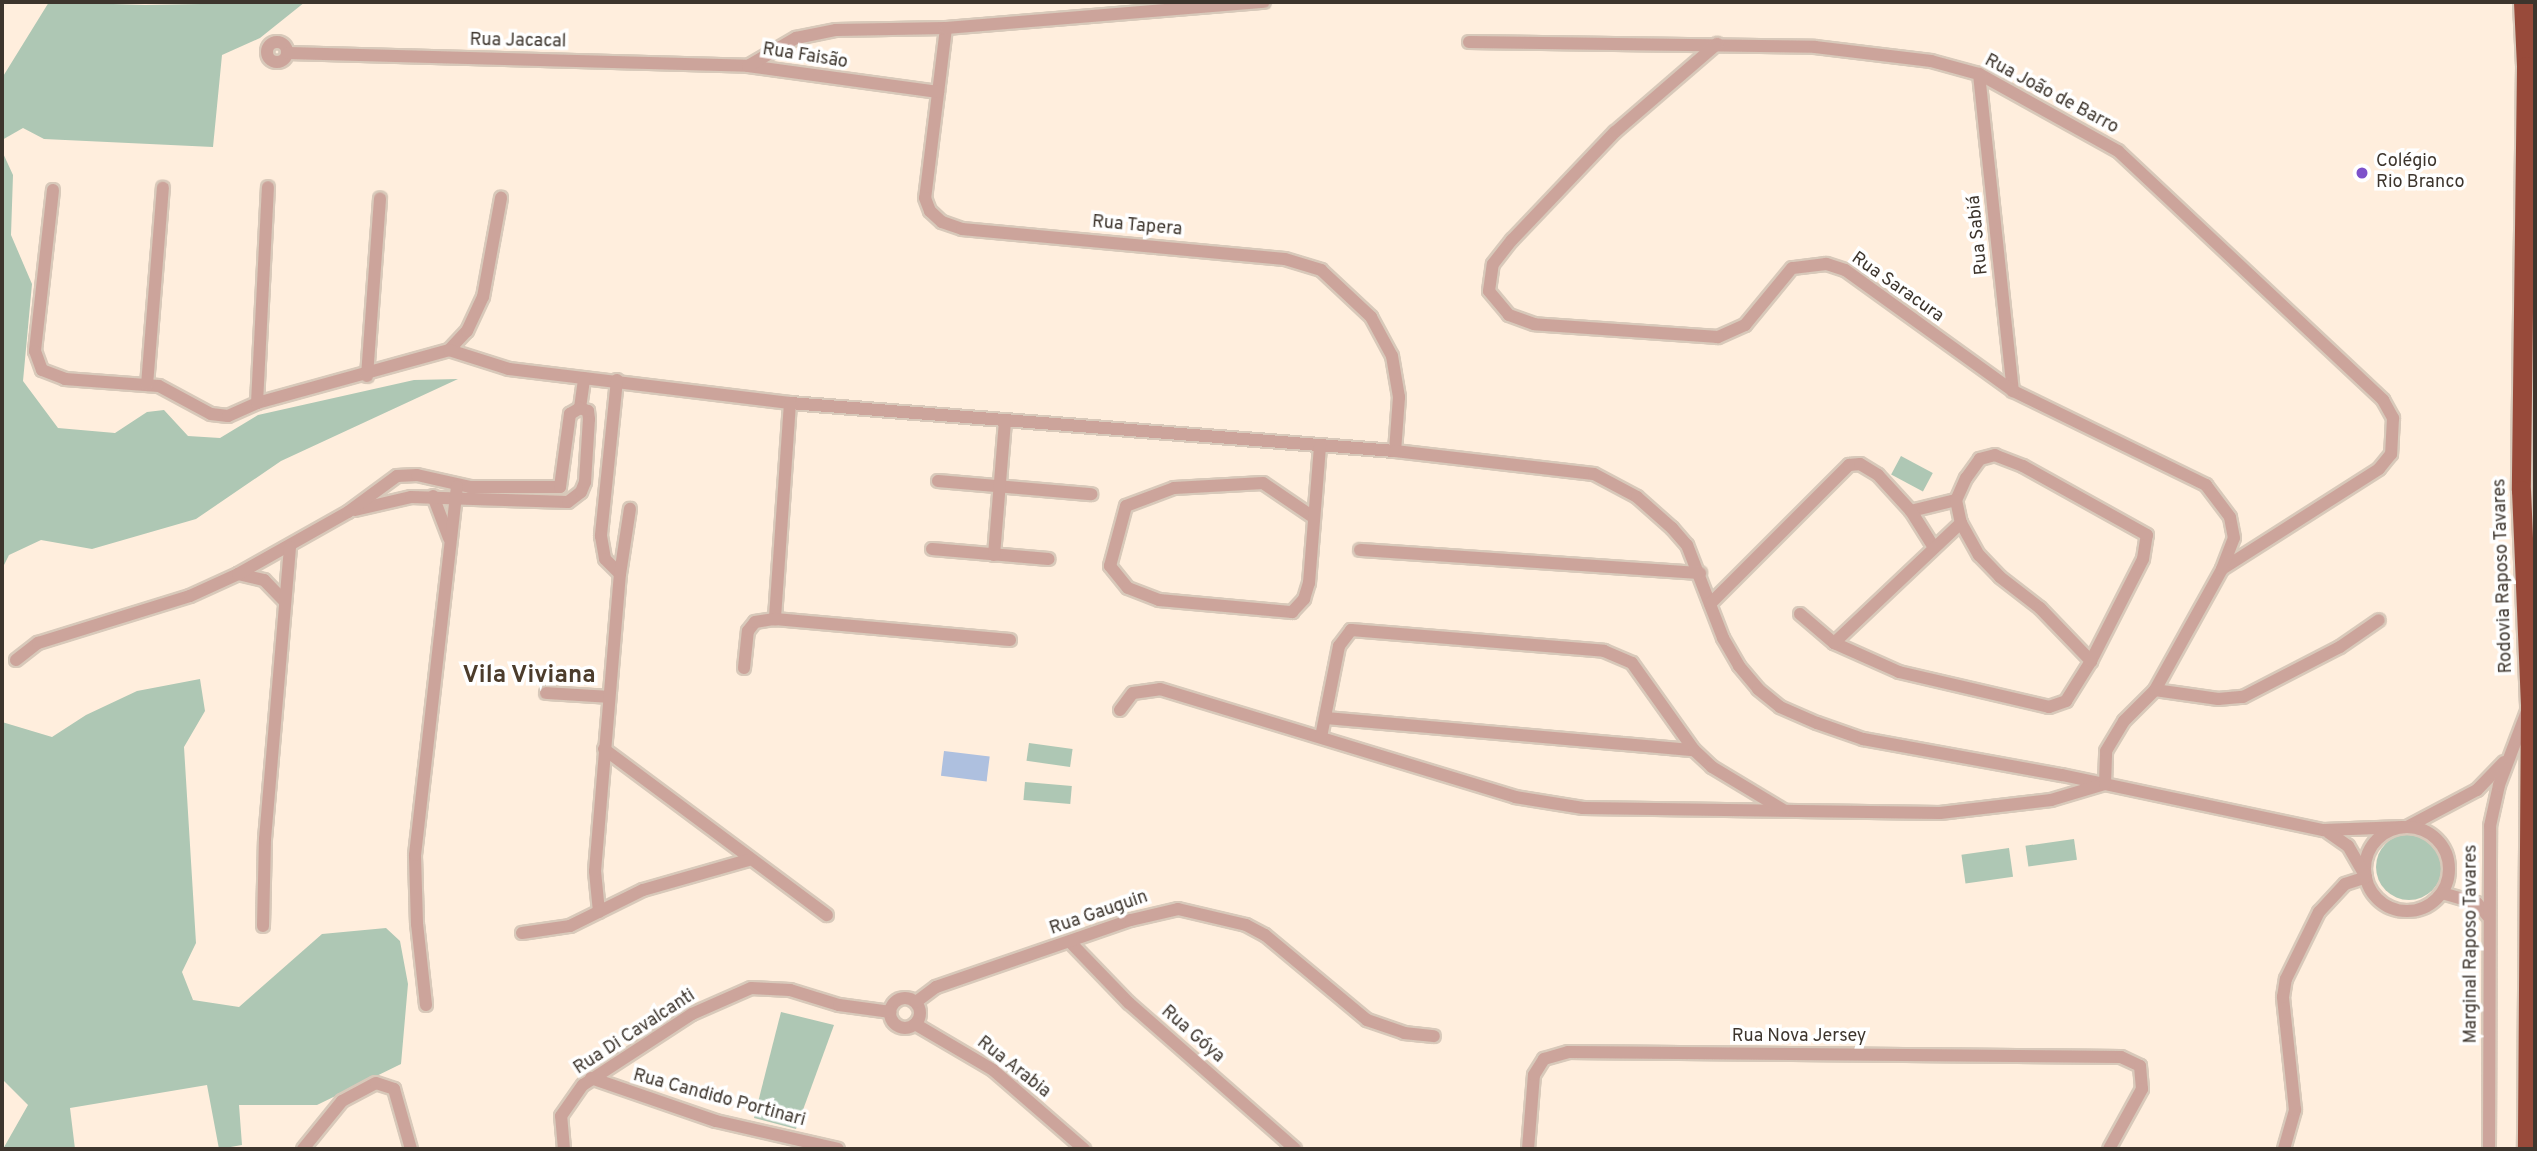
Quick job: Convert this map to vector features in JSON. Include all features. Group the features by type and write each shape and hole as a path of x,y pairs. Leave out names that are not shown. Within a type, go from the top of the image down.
{"highway":[{"path":"2511,2 2526,66"},
{"name":"Rodovia Raposo Tavares","path":"2523,2 2526,66 2521,490 2530,704 2528,1149"}],"street":[{"name":"Rua Faisão","path":"748,66 770,50 816,33 946,27 1264,2"},
{"name":"Rua Tapera","path":"946,27 925,198 942,222 962,229 1285,258 1321,270 1371,317 1392,356 1399,397 1395,451"},
{"name":"Rua João de Barro","path":"1469,42 1717,44 1865,52 1931,61 1979,74 2102,141 2134,164 2383,400 2393,418 2391,454 2379,470 2222,569"},
{"name":"Rua Saracura","path":"1717,44 1615,132 1512,240 1487,278 1497,305 1509,315 1534,324 1718,337 1745,326 1793,268 1826,264 1845,270 2013,391 2206,485 2230,517 2234,538 2222,569 2155,690 2124,721 2106,751 2105,784"},
{"name":"Rua Jacacal","path":"288,53 748,66"},
{"name":"Rua Faisão","path":"748,66 938,92"},
{"name":"Rua Sabiá","path":"1979,74 2013,391"},
{"path":"257,403 268,187"},
{"path":"147,385 163,188"},
{"path":"54,190 37,363 42,370 65,379 147,385 173,392 217,416 228,416 257,403 367,376 449,350 467,331 483,297 501,198"},
{"path":"367,376 380,198"},
{"path":"449,350 509,369 790,402 1005,422 1395,451 1594,474 1656,512 1687,545 1723,638 1758,689 1780,707 1863,739 2105,784 2324,830 2405,827 2429,833 2444,849 2449,871 2442,893 2419,909 2392,908 2379,901 2348,846 2324,830"},
{"path":"580,408 584,378"},
{"path":"617,380 601,549 610,568 620,574"},
{"path":"775,619 790,402"},
{"path":"16,660 38,643 190,596 238,574 348,512 397,476 417,475 457,486 560,487 570,414 580,408"},
{"path":"348,512 389,501 459,499 568,502 578,496 585,482 588,411 580,408"},
{"path":"994,555 1002,486 1005,422"},
{"path":"568,426 588,427"},
{"path":"1313,517 1263,483 1174,488 1126,506 1110,565 1128,588 1159,600 1292,612 1309,583 1320,445"},
{"path":"1800,614 1834,643 1899,672 2049,706 2073,694 2091,661 2143,559 2147,536 2093,503 1995,455 1972,465 1956,500 1961,523 1979,555 2000,578 2040,608 2091,661"},
{"path":"1710,604 1849,465 1860,464 1878,475 1911,511 1933,546"},
{"path":"389,501 397,476"},
{"path":"938,481 1091,494"},
{"path":"439,482 433,500 449,538"},
{"path":"426,1005 417,924 415,855 449,538 459,499 457,486"},
{"path":"1911,511 1956,500"},
{"path":"599,912 595,871 604,749 620,574 630,509"},
{"path":"1834,643 1933,546 1961,523"},
{"path":"263,926 284,601 290,547"},
{"path":"932,549 1049,559"},
{"path":"1360,550 1700,573"},
{"path":"238,574 264,580 284,601"},
{"path":"744,668 748,631 755,622 775,619 1010,640"},
{"path":"2155,690 2218,699 2243,696 2340,647 2379,620"},
{"path":"1321,737 1339,646 1351,630 1616,652 1632,663 1694,750 1739,786 1786,811"},
{"path":"1120,710 1133,692 1160,689 1514,797 1560,806 1940,813 2051,800 2105,784"},
{"path":"546,693 609,696"},
{"name":"Marginal Raposo Tavares","path":"2489,1149 2490,826 2507,760 2530,704"},
{"path":"1326,718 1694,750"},
{"path":"604,749 748,860 827,915"},
{"path":"2366,877 2370,850 2389,831 2405,827 2477,790 2507,760"},
{"path":"522,933 555,931 643,890 748,860"},
{"path":"2284,1149 2295,1110 2283,997 2286,979 2319,912 2345,884 2366,877"},
{"path":"2442,893 2477,903 2488,916"},
{"name":"Rua Gauguin","path":"916,1002 936,987 1160,911 1195,910 1224,916 1265,935 1367,1020 1396,1031 1434,1036"},
{"name":"Rua Góya","path":"1070,942 1129,1003 1295,1149"},
{"name":"Rua Di Cavalcanti","path":"564,1149 564,1107 592,1078 692,1014 751,988 772,988"},
{"name":"Rua Arabia","path":"772,988 891,1012 899,1027 915,1024 993,1070 1084,1149"},
{"path":"891,1012 900,999 916,1002 920,1013 915,1024"},
{"name":"Rua Nova Jersey","path":"1528,1149 1534,1075 1544,1059 1556,1053 2121,1057 2132,1060 2144,1073 2142,1089 2109,1149"},
{"name":"Rua Candido Portinari","path":"592,1078 716,1121 838,1149"},
{"path":"303,1149 342,1101 376,1083 394,1089 411,1149"}],"green space":[{"path":"49,2 145,5 305,2 260,38 222,55 213,147 44,139 23,128 2,140 2,78"},
{"path":"2,151 13,175 11,235 32,284 23,381 58,428 115,433 147,412 164,410 188,436 220,438 258,415 414,380 458,379 281,461 196,519 92,549 41,540 9,555 2,569"},
{"path":"1901,456 1933,473 1923,491 1891,475"},
{"path":"200,679 205,711 184,747 196,943 182,972 193,1000 239,1007 322,934 386,928 400,941 408,984 401,1064 317,1105 239,1105 242,1145 219,1149 207,1085 70,1108 75,1149 3,1149 28,1105 2,1079 2,722 52,737 86,715 137,691"},
{"path":"1029,743 1073,749 1070,767 1026,761"},
{"path":"1025,782 1072,786 1070,804 1023,800"},
{"path":"2409,834 2422,837 2432,844 2439,854 2442,867 2439,880 2432,890 2422,897 2409,900 2396,897 2386,890 2379,880 2376,867 2379,854 2386,844 2396,837"},
{"path":"2074,839 2077,860 2028,867 2025,846"},
{"path":"2009,848 2013,877 1966,883 1961,855"},
{"path":"781,1012 834,1025 796,1129 754,1118"}],"water":[{"path":"944,751 990,757 987,781 941,776"}],"place":[{"name":"Colégio Rio Branco","path":"2362,173"}],"district":[{"name":"Vila Viviana","path":"529,677"}]}
